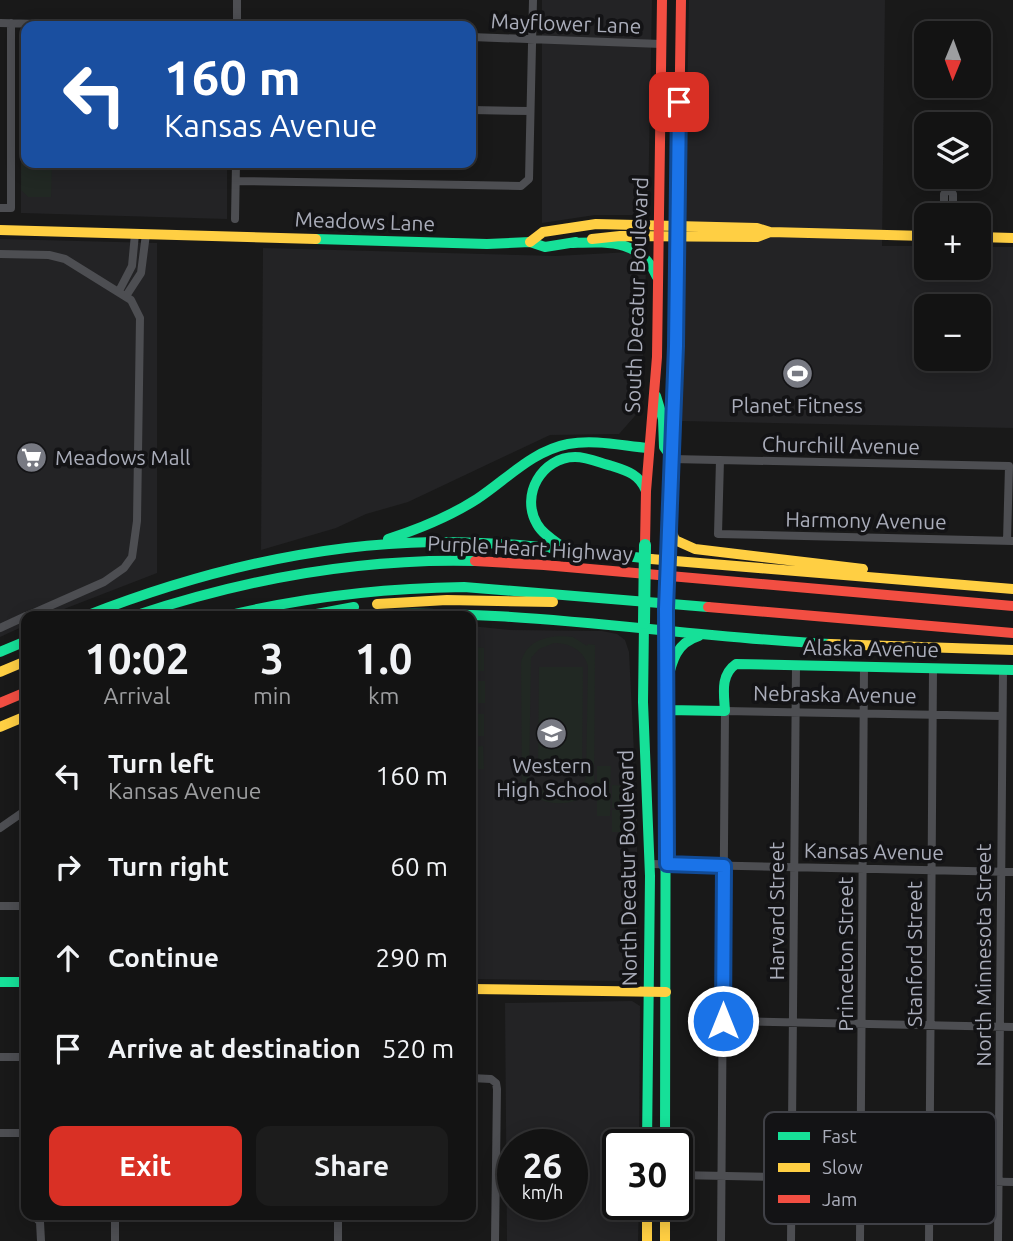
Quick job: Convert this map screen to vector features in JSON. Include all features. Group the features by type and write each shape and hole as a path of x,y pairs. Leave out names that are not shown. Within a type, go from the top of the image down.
{"main road":[{"name":"South Decatur Boulevard","path":"645,590 646,491 655,391 659,288 663,0"},
{"path":"663,0 670,21 670,41 674,46 680,47"},
{"name":"South Decatur Boulevard","path":"667,592 678,231 681,0"},
{"path":"661,44 667,47 671,54 679,102"},
{"name":"Meadows Lane","path":"530,242 542,232 607,224 757,237 770,232 914,236"},
{"name":"Meadows Lane","path":"70,232 107,227 175,229 200,236"},
{"name":"Meadows Lane","path":"0,230 486,244 530,242 545,247 659,230"},
{"path":"991,237 1013,238"},
{"path":"570,243 622,245 638,249 652,264 659,288"},
{"path":"655,391 663,419 664,447 672,459"},
{"path":"370,545 422,528 460,509 486,493 524,463 547,450 585,443 649,449 662,452 672,459"},
{"path":"569,551 545,534 533,515 530,502 532,488 538,476 548,466 562,459 585,458 634,474 641,480 646,491"},
{"path":"669,524 676,540 695,549 839,565 919,581"},
{"path":"99,611 156,589 223,569 303,553 370,545 462,542 1013,589"},
{"name":"Purple Heart Highway","path":"149,611 205,593 271,577 349,565 429,561 521,564 1013,606"},
{"name":"Purple Heart Highway","path":"251,611 327,596 430,587 499,589 1013,633"},
{"name":"North Decatur Boulevard","path":"645,590 643,702 650,864 648,1129"},
{"name":"North Decatur Boulevard","path":"665,1129 667,592"},
{"path":"334,611 368,605 430,600 705,607"},
{"path":"476,614 666,628 704,635 869,646 1013,650"},
{"path":"667,682 673,658 680,645 691,638 704,635"},
{"path":"0,653 21,643"},
{"path":"0,672 21,663"},
{"name":"Alaska Avenue","path":"725,711 726,674 729,668 738,664 1008,670"},
{"path":"0,703 21,694"},
{"name":"Nebraska Avenue","path":"667,710 725,711"},
{"path":"0,727 21,718"},
{"path":"0,982 21,982"},
{"path":"476,989 666,992"},
{"path":"647,1220 647,1241"},
{"path":"665,1220 665,1241"}],"street":[{"path":"237,0 237,21"},
{"path":"236,180 521,186 526,183 529,179 533,0"},
{"path":"0,23 21,23"},
{"path":"0,208 11,208 11,23"},
{"name":"Mayflower Lane","path":"476,37 661,44"},
{"path":"476,110 530,111"},
{"path":"235,219 236,168"},
{"path":"944,203 944,194 949,186 953,203"},
{"path":"122,293 140,234"},
{"path":"0,254 57,257 122,293 135,303 140,318 138,521 134,552 130,562 115,576 38,611"},
{"name":"Churchill Avenue","path":"672,459 1009,466 1010,541"},
{"name":"Harmony Avenue","path":"720,460 718,534 1010,541"},
{"path":"0,628 21,619"},
{"name":"Harvard Street","path":"792,1112 796,666"},
{"name":"Princeton Street","path":"861,1112 864,667"},
{"name":"Stanford Street","path":"930,1112 933,668"},
{"name":"North Minnesota Street","path":"998,1241 1002,716 1008,670"},
{"path":"721,1241 725,711"},
{"name":"Nebraska Avenue","path":"725,711 1002,716"},
{"path":"0,828 21,813"},
{"name":"Kansas Avenue","path":"650,864 1013,872"},
{"path":"0,906 21,906"},
{"path":"723,1021 1013,1027"},
{"path":"0,1057 21,1058"},
{"path":"476,1078 491,1079 496,1083 497,1089 495,1241"},
{"path":"0,1133 21,1133"},
{"path":"693,1175 764,1177"},
{"path":"996,1182 1013,1182"},
{"path":"38,1220 41,1241"},
{"path":"115,1220 115,1241"},
{"path":"338,1220 338,1241"}],"shaded area":[{"path":"542,0 652,0 648,207 644,212 637,215 595,215 542,223"},
{"path":"689,0 885,0 882,246 914,246 914,280 991,280 991,247 1013,247 1013,428 681,421"},
{"path":"21,168 227,168 227,219 21,213"},
{"path":"21,168 52,168 51,197 28,197 21,190"},
{"path":"0,239 157,243 157,573 59,611 21,611 21,627 0,637"},
{"path":"263,248 555,256 631,252 641,260 646,270 641,409 619,434 550,435 408,502 366,514 336,528 261,550"},
{"name":"Western High School","path":"476,627 510,630 602,631 617,634 625,640 629,652 637,813 637,972 634,978 625,981 476,979"},
{"path":"553,637 573,637 587,646 595,645 594,795 567,803 545,801 531,795 522,784 521,662 531,646","holes":["560,643 579,652 588,666 586,779 573,790 557,794 541,789 529,777 531,658 539,649"]},
{"path":"476,647 484,648 484,671 476,671"},
{"path":"539,667 583,667 582,770 538,770"},
{"path":"476,681 485,681 485,703 476,703"},
{"path":"476,714 484,714 484,736 476,736"},
{"path":"483,746 484,769 476,769 476,747"},
{"path":"597,766 611,766 610,791 597,791"},
{"path":"612,785 626,786 626,808 612,808"},
{"path":"597,793 611,793 610,816 597,816"},
{"path":"612,810 626,810 626,832 612,832"},
{"path":"632,1001 640,1006 639,1129 602,1129 602,1220 639,1220 638,1241 507,1241 507,1220 588,1220 588,1129 506,1129 505,1003"}],"traffic: fast":[{"path":"316,239 487,244 530,242 545,247 576,242"},
{"path":"570,243 609,243 632,249 650,264 657,277"},
{"path":"656,396 663,419 664,447 672,458"},
{"path":"388,539 456,511 477,499 531,459 555,448 588,442 649,448"},
{"path":"566,549 543,532 532,513 531,501 537,480 553,463 575,457 594,460 633,474 646,491"},
{"path":"99,611 213,574 256,563 344,548 433,542 488,543 651,559"},
{"path":"644,623 645,545"},
{"path":"150,611 218,591 302,573 388,563 475,561"},
{"path":"251,611 344,595 464,587 708,607"},
{"path":"333,611 354,607"},
{"path":"476,616 830,644"},
{"path":"644,623 643,702 650,876 647,1129"},
{"path":"665,1129 666,625"},
{"path":"667,682 673,660 680,648 699,636"},
{"path":"0,652 21,643"},
{"path":"667,710 725,711 725,679 736,664 1013,670"},
{"path":"0,982 21,982"}],"traffic: slow":[{"path":"530,242 543,232 596,224 914,236"},
{"path":"0,230 316,239"},
{"path":"592,239 620,236 757,237 770,232"},
{"path":"991,237 1013,238"},
{"path":"669,525 675,540 695,549 863,569"},
{"path":"651,559 1013,589"},
{"path":"377,604 447,600 553,602"},
{"path":"830,644 1013,650"},
{"path":"0,672 21,663"},
{"path":"0,727 21,718"},
{"path":"476,989 666,992"},
{"path":"647,1220 647,1241"},
{"path":"665,1220 665,1241"}],"traffic: jam":[{"path":"645,545 646,491 657,357 662,0"},
{"path":"668,535 676,346 681,0"},
{"path":"666,625 668,546"},
{"path":"475,561 1013,606"},
{"path":"708,607 1013,633"},
{"path":"0,703 21,694"}],"place":[{"name":"Planet Fitness","path":"797,373"},
{"name":"Meadows Mall","path":"32,457"},
{"name":"Western High School","path":"552,733"}],"route":[{"path":"679,102 676,346 666,609 667,864 724,866 723,1021"}]}
